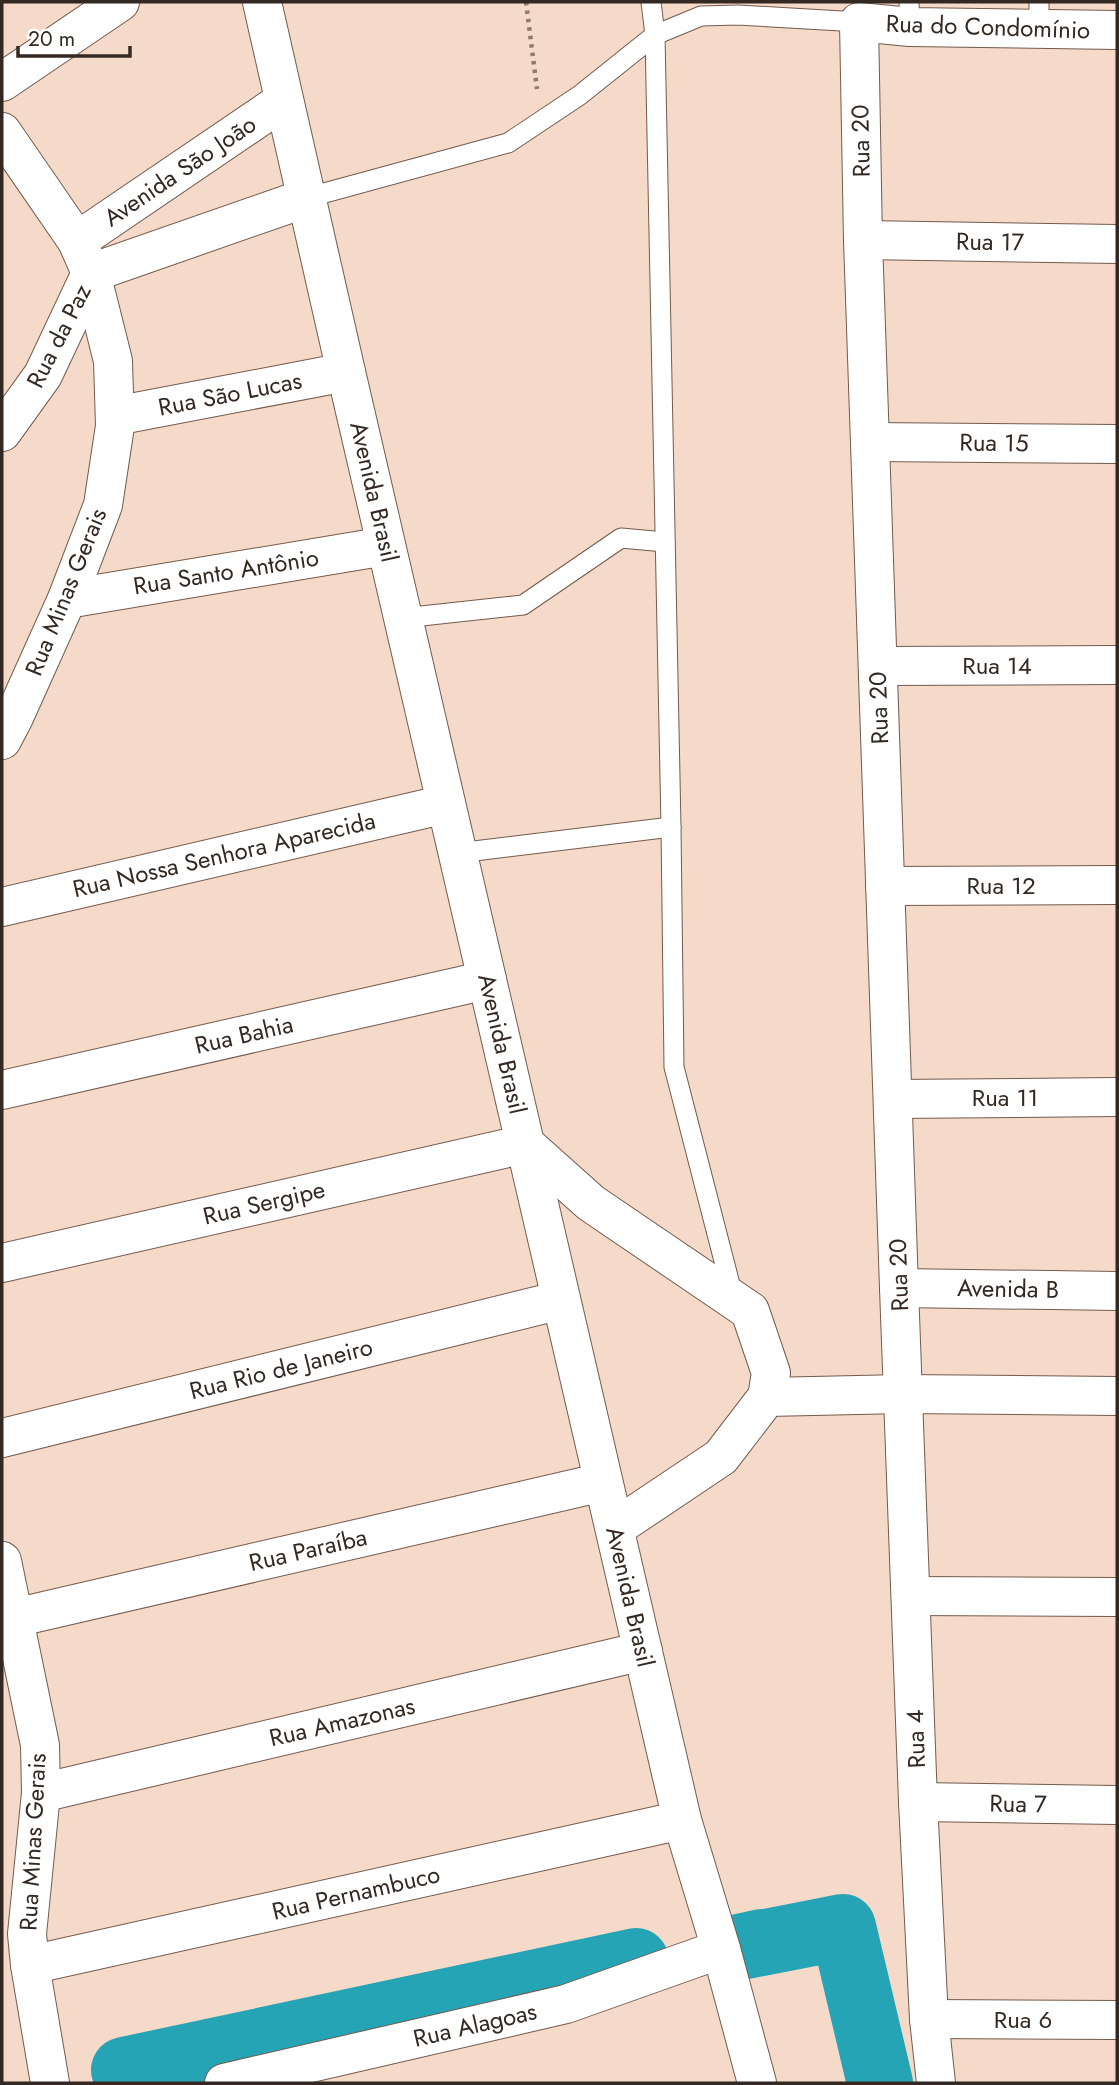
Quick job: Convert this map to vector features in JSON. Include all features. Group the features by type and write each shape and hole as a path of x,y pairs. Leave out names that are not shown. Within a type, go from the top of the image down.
{"street":[{"path":"2,82 120,2"},
{"name":"Avenida Brasil","path":"262,2 682,1820 721,1949 757,2083"},
{"name":"Rua do Condomínio","path":"859,22 910,14 1039,15 1117,30"},
{"name":"Rua 20","path":"859,22 863,240 903,1394"},
{"name":"Avenida São João","path":"85,257 283,101"},
{"name":"Rua Minas Gerais","path":"2,132 85,257 113,361 115,416 103,505 67,599 2,740"},
{"name":"Avenida São João","path":"85,257 306,198"},
{"name":"Rua 17","path":"863,240 1117,244"},
{"name":"Rua da Paz","path":"2,432 43,375 85,257"},
{"name":"Rua São Lucas","path":"115,416 346,372"},
{"name":"Rua 15","path":"870,442 1117,444"},
{"name":"Rua Santo Antônio","path":"67,599 386,546"},
{"name":"Rua 14","path":"878,666 1117,665"},
{"name":"Rua Nossa Senhora Aparecida","path":"2,907 446,804"},
{"name":"Rua 12","path":"886,886 1117,885"},
{"name":"Rua Bahia","path":"2,1090 487,980"},
{"name":"Rua 11","path":"893,1098 1117,1097"},
{"path":"525,1144 591,1203 750,1311 771,1373 767,1397 721,1457 615,1528"},
{"name":"Rua Sergipe","path":"2,1263 525,1144"},
{"name":"Avenida B","path":"899,1288 1117,1290"},
{"name":"Rua Rio de Janeiro","path":"2,1438 561,1300"},
{"path":"767,1397 903,1394 1117,1396"},
{"name":"Rua 4","path":"903,1394 918,1802 929,2019 936,2083"},
{"name":"Rua Paraíba","path":"14,1618 603,1482"},
{"name":"Rua Minas Gerais","path":"2,1561 40,1745 41,1793 27,1934 50,2083"},
{"path":"911,1596 1117,1597"},
{"name":"Rua Amazonas","path":"41,1793 643,1651"},
{"name":"Rua 7","path":"918,1802 1117,1805"},
{"name":"Rua Pernambuco","path":"30,1965 682,1820"},
{"name":"Rua Alagoas","path":"224,2083 566,2004 721,1949"},
{"name":"Rua 6","path":"929,2019 1117,2020"}],"lane":[{"path":"651,2 655,35 674,1067 734,1301"},
{"path":"306,198 508,143 579,95 655,35 701,16 738,8 859,22"},
{"path":"403,618 523,605 621,538 665,542"},
{"path":"458,853 671,827"}],"path":[{"path":"526,2 541,121"}],"waterway":[{"path":"762,1942 730,1949 843,1927 880,2083"},
{"path":"124,2070 636,1961"}]}
